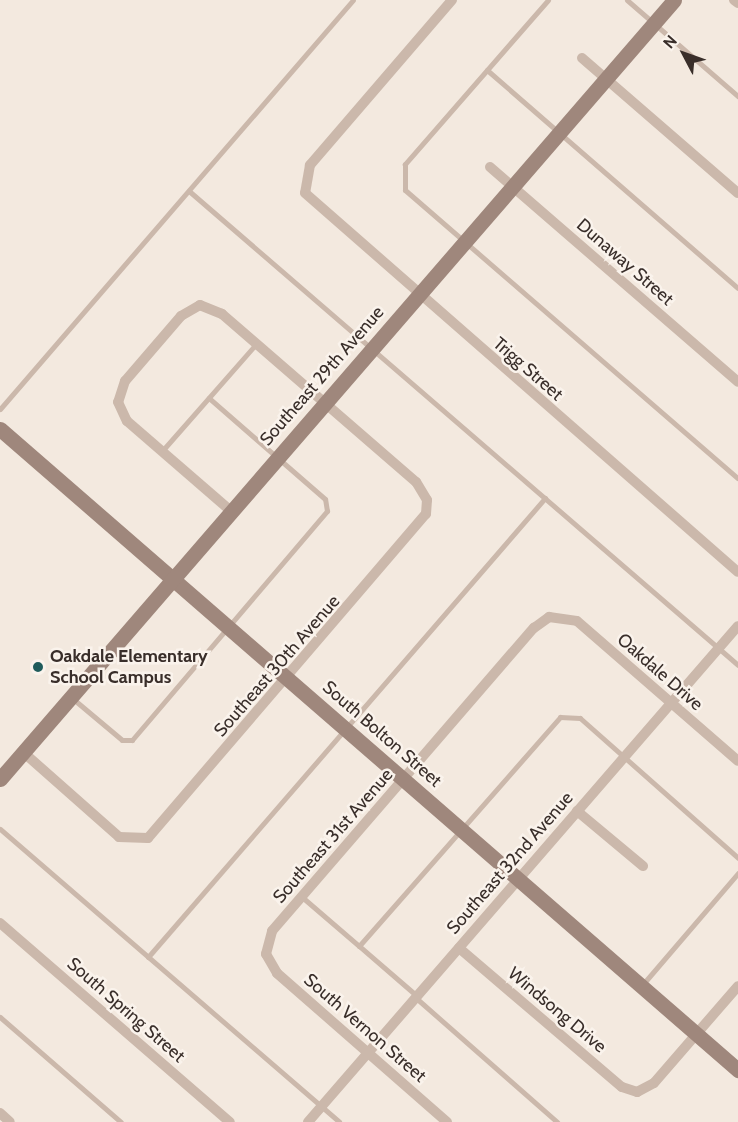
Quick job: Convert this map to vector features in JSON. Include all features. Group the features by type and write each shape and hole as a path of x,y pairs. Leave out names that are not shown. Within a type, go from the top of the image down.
{"street":[{"name":"Trigg Street","path":"452,0 310,165 303,185 315,205 738,572"},
{"name":"Southeast 29th Avenue","path":"0,779 674,0"},
{"path":"734,0 738,3"},
{"path":"582,58 738,193"},
{"name":"Dunaway Street","path":"490,167 738,382"},
{"path":"231,511 127,421 118,402 125,381 181,316 200,304 217,310 325,403"},
{"name":"Southeast 30th Avenue","path":"23,752 119,837 135,841 156,831 289,679 417,530 427,500 416,482 325,403"},
{"name":"South Bolton Street","path":"0,429 738,1070"},
{"name":"Oakdale Drive","path":"557,615 578,621 738,761"},
{"name":"Southeast 31st Avenue","path":"266,954 272,931 534,628 557,615"},
{"name":"Southeast 32nd Avenue","path":"308,1122 738,626"},
{"path":"577,811 643,866"},
{"name":"South Spring Street","path":"0,923 230,1122"},
{"name":"Windsong Drive","path":"459,948 622,1087 637,1092 654,1083 697,1034"},
{"name":"South Vernon Street","path":"266,954 277,973 447,1122"},
{"path":"697,1034 738,986"},
{"path":"0,1113 10,1122"}],"lane":[{"path":"0,409 353,0"},
{"path":"548,0 405,164 401,177 405,190 738,478"},
{"path":"627,0 738,96"},
{"path":"487,70 738,288"},
{"path":"189,191 738,665"},
{"path":"162,451 256,343"},
{"path":"71,697 122,740 132,740 230,628 327,511 325,499 209,398"},
{"path":"148,957 545,498"},
{"path":"359,946 460,828 560,717 580,718 738,858"},
{"path":"0,829 339,1122"},
{"path":"642,986 738,873"},
{"path":"302,897 557,1122"},
{"path":"0,1017 121,1122"}],"place":[{"name":"Oakdale Elementary School Campus","path":"38,667"}]}
